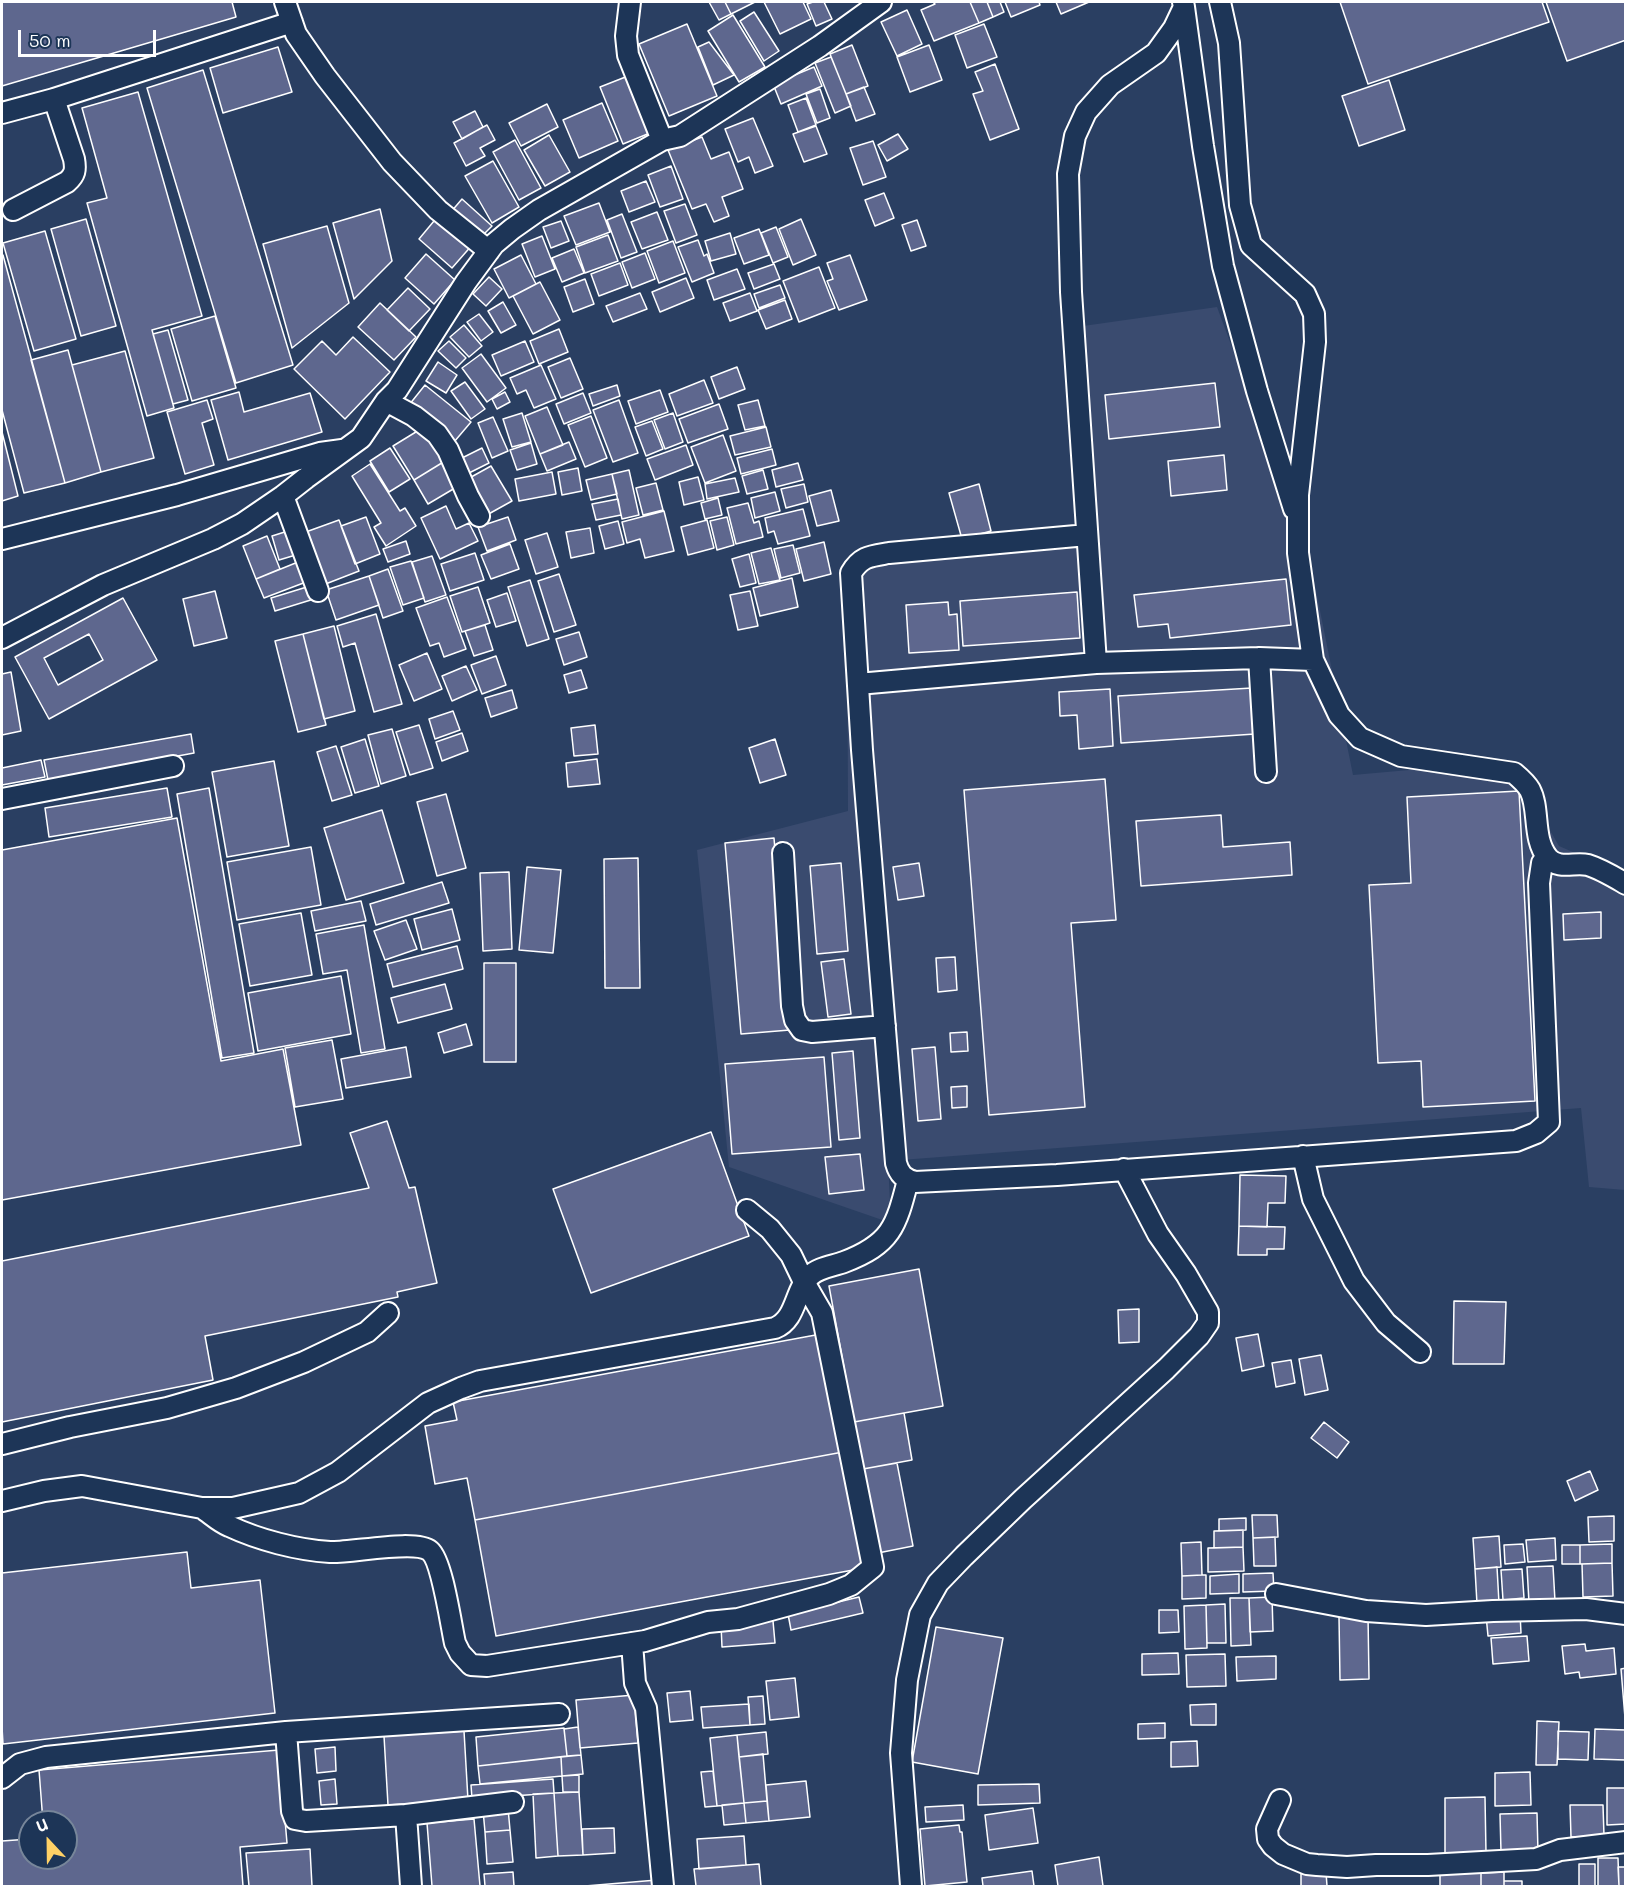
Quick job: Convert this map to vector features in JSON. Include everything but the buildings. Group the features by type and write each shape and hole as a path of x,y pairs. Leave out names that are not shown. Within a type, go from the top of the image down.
{"street":[{"path":"285,2 296,34 392,162 438,210 489,251"},
{"path":"630,2 626,36 628,54 662,140"},
{"path":"2,638 103,585 213,539 242,524 284,496 361,438 386,401 397,390 466,282 489,251 512,229 539,210 662,140 680,136 820,45 881,2"},
{"path":"1220,2 1229,43 1240,206 1251,245 1305,294 1314,315 1314,353 1298,495 1298,553 1313,660 1339,715 1360,738 1401,756 1514,773 1523,780 1531,792 1540,844 1547,857 1560,865 1587,865 1626,884"},
{"path":"1184,4 1203,146 1223,266 1257,391 1299,526"},
{"path":"1096,663 1071,292 1068,174 1075,136 1086,112 1110,85 1156,53 1174,28 1184,4"},
{"path":"2,112 54,99 292,22"},
{"path":"13,210 67,182 74,176 76,168 74,159 54,99"},
{"path":"1223,266 1251,245"},
{"path":"386,401 414,416 437,434 448,450 479,516"},
{"path":"2,539 177,495 320,453 347,449"},
{"path":"284,496 318,591"},
{"path":"1087,535 869,556 858,562 851,573 896,1163 898,1170 908,1180 915,1182 1124,1169 1516,1141 1536,1133 1549,1122 1539,883 1542,863 1547,857"},
{"path":"858,684 1096,663 1259,658 1313,660"},
{"path":"1259,658 1266,772"},
{"path":"2,799 173,766"},
{"path":"783,853 792,1006 795,1020 802,1030 812,1032 885,1026"},
{"path":"1304,1156 1313,1199 1354,1281 1386,1323 1420,1352"},
{"path":"911,1887 901,1753 907,1680 920,1616 938,1583 964,1556 1166,1369 1199,1336 1208,1323 1208,1312 1186,1274 1158,1234 1124,1169"},
{"path":"2,1501 44,1491 82,1486 202,1508 233,1508 299,1493 338,1472 428,1403 480,1381 775,1328 788,1319 804,1282 812,1273 871,1249 889,1234 899,1214 908,1180"},
{"path":"202,1508 226,1525 256,1536 305,1548 332,1552 416,1545 430,1551 438,1563 455,1643 460,1653 471,1665 487,1666 645,1641 708,1622 738,1619 829,1594 851,1585 873,1567 822,1313 791,1255 770,1229 747,1210"},
{"path":"2,1444 70,1427 167,1408 236,1388 304,1362 367,1332 388,1313"},
{"path":"1276,1594 1365,1611 1426,1615 1586,1609 1626,1614"},
{"path":"632,1643 635,1683 646,1708 663,1887"},
{"path":"2,1778 20,1764 46,1756 285,1732 559,1714"},
{"path":"285,1732 292,1810 295,1819 306,1821 406,1815 513,1802"},
{"path":"1280,1800 1267,1829 1268,1839 1283,1854 1317,1866 1428,1865 1536,1859 1560,1850 1626,1842"},
{"path":"406,1815 411,1887"}],"shaded area":[{"path":"1217,307 1308,551 1353,775 1510,761 1559,846 1625,876 1625,1190 1589,1187 1581,1108 888,1161 891,1223 729,1167 697,850 848,811 847,562 1079,542 1062,329"}]}
